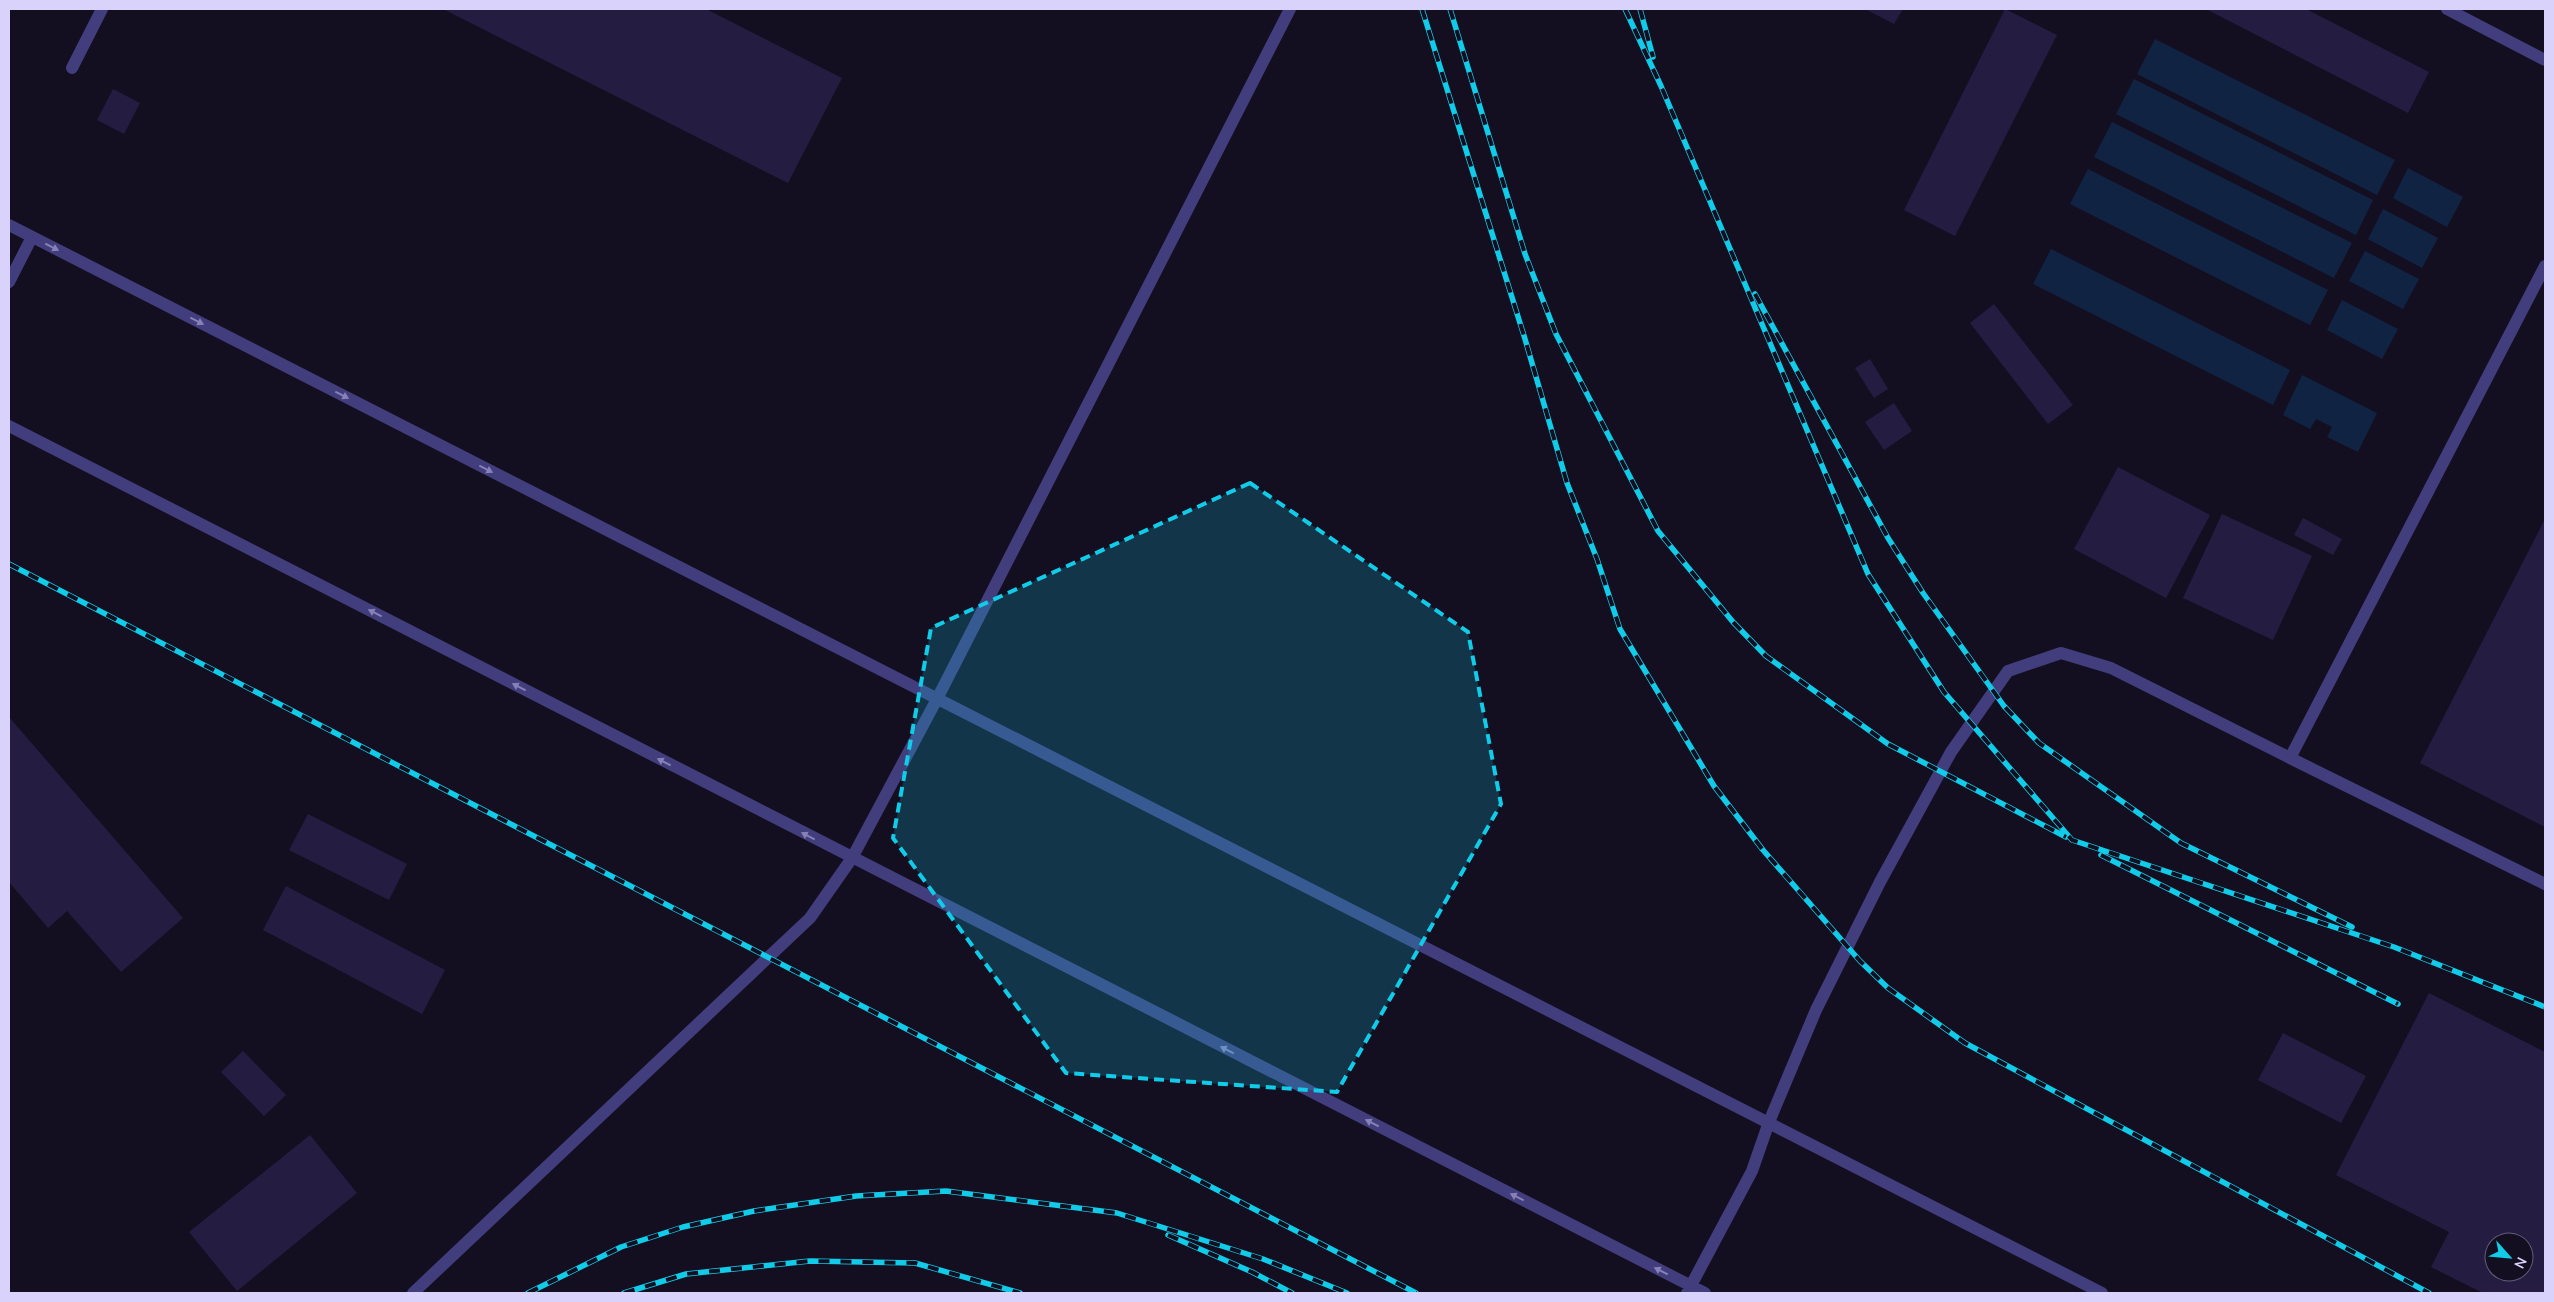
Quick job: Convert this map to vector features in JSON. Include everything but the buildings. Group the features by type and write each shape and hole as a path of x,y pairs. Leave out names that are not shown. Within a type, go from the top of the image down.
{"lane":[{"path":"72,68 102,9"},
{"path":"413,1293 810,918 852,858 937,700 1290,9"},
{"path":"2447,9 2545,60"},
{"path":"9,225 2102,1293"},
{"path":"9,282 32,237"},
{"path":"2290,758 2545,266"},
{"path":"9,426 1689,1290 1705,1293"},
{"path":"1689,1290 1752,1171 1769,1122 1816,1010 1880,882 1951,752 2008,671 2061,653 2111,668 2545,884"}],"highlighted area":[{"path":"1250,483 1468,632 1501,804 1337,1092 1066,1073 893,838 931,628"}],"water":[{"path":"2155,39 2395,160 2377,195 2137,74"},
{"path":"2134,79 2373,200 2356,235 2116,114"},
{"path":"2112,122 2352,243 2334,278 2094,157"},
{"path":"2408,168 2463,197 2447,227 2393,198"},
{"path":"2088,169 2328,290 2310,325 2070,204"},
{"path":"2383,209 2438,238 2422,268 2368,239"},
{"path":"2051,249 2290,370 2273,405 2033,284"},
{"path":"2365,251 2419,279 2403,309 2349,281"},
{"path":"2342,300 2398,329 2382,359 2327,330"},
{"path":"2302,375 2377,413 2358,452 2327,437 2332,427 2316,419 2310,429 2283,415"}],"railway":[{"path":"1422,9 1525,339 1567,483 1597,559 1620,629 1714,786 1763,850 1860,961 1888,988 1965,1043 2429,1293"},
{"path":"1450,9 1525,254 1556,334 1658,531 1733,622 1766,656 1888,744 2066,837"},
{"path":"1625,9 1661,86 1868,574 1944,692 2072,840 2394,947 2545,1007"},
{"path":"1640,9 1653,57"},
{"path":"1755,294 1888,538 1923,593 2004,706 2039,743 2181,843 2352,927"},
{"path":"9,564 1416,1293"},
{"path":"2101,855 2398,1004"},
{"path":"528,1293 621,1247 683,1227 754,1211 856,1196 946,1191 1117,1213 1263,1259 1347,1293"},
{"path":"1168,1235 1252,1272 1292,1293"},
{"path":"624,1293 686,1274 810,1261 915,1263 1020,1293"}]}
